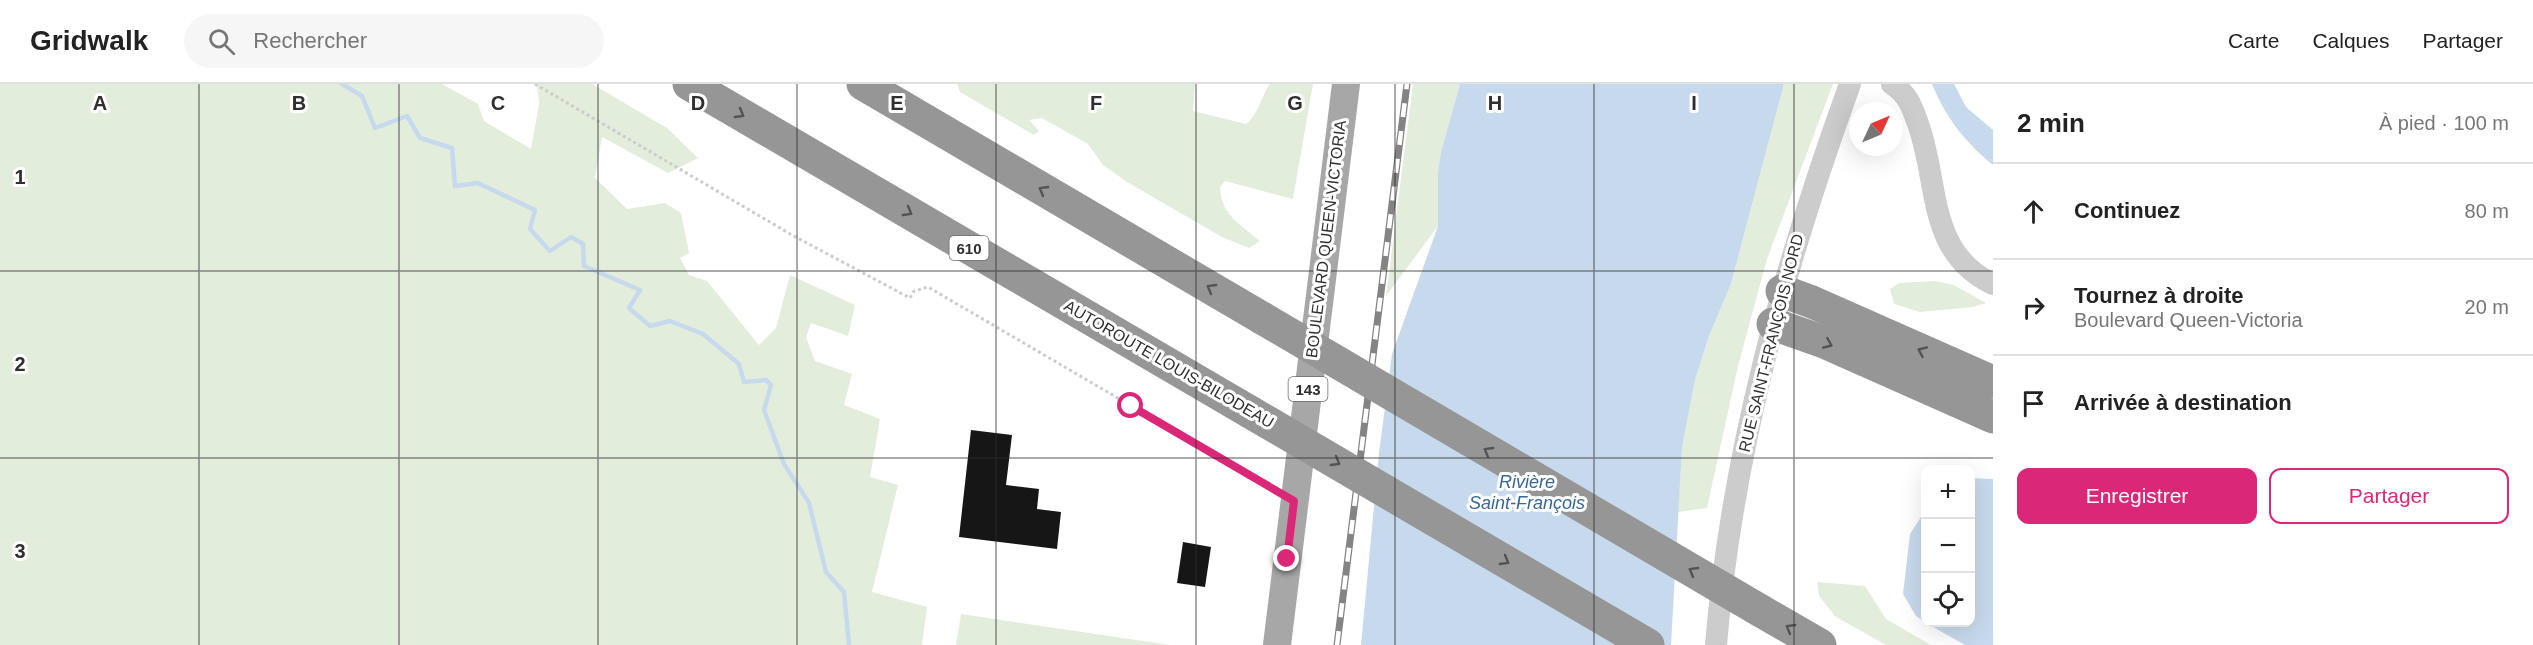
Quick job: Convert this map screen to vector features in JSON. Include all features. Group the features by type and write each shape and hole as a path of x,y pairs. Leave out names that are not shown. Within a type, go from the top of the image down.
{"highway":[{"name":"AUTOROUTE LOUIS-BILODEAU","path":"689,84 1648,645"},
{"path":"863,84 1820,645"},
{"path":"1782,291 1993,382"},
{"path":"1773,324 1824,342 1993,417"}],"main road":[{"name":"BOULEVARD QUEEN-VICTORIA","path":"1277,645 1346,84"}],"street":[{"name":"RUE SAINT-FRANÇOIS NORD","path":"1716,645 1722,584 1742,456 1773,324 1802,222 1850,84"},
{"path":"1892,84 1909,99 1924,140 1935,205 1950,247 1971,271 1993,284"}],"path":[{"path":"536,84 792,235 910,298 914,291 927,287 1294,501"}],"green space":[{"path":"0,84 442,84 478,104 484,121 531,149 539,104 537,84 592,84 667,128 698,158 668,173 602,137 595,178 627,209 665,203 681,213 689,253 680,258 689,275 707,281 759,345 776,328 790,275 855,305 848,336 811,323 806,337 815,361 852,374 844,405 880,419 870,477 898,485 872,592 927,607 922,645 0,645"},
{"path":"957,84 1195,84 1193,111 1246,124 1254,116 1270,84 1313,84 1293,199 1225,181 1220,187 1221,197 1228,212 1260,241 1249,248 1222,237 1127,182 1103,165 1088,144 1042,118 1029,120 1039,131 1034,135 960,92"},
{"path":"1413,84 1460,84 1438,171 1438,226 1386,296"},
{"path":"1784,84 1833,84 1767,259 1738,366 1707,508 1678,512 1682,448 1695,380 1709,336 1731,284"},
{"path":"1935,281 1954,285 1986,303 1973,307 1920,312 1894,304 1890,289 1899,283"},
{"path":"1817,582 1865,586 1886,619 1931,645 1886,645 1836,617 1819,596"},
{"path":"961,614 1143,641 1170,645 956,645"}],"water":[{"name":"Rivière Saint-François","path":"1460,84 1784,84 1731,284 1709,336 1695,380 1682,448 1671,645 1361,645 1379,453 1392,354 1438,226 1438,171"},
{"path":"1932,84 1954,84 1966,107 1993,130 1993,165 1957,129 1943,108"},
{"path":"1975,478 1993,479 1993,645 1965,645 1933,627 1975,627"},
{"path":"1921,517 1921,619 1916,616 1903,594 1910,534"}],"building":[{"path":"971,430 1012,435 1006,485 1039,489 1037,509 1061,512 1057,549 959,537"},
{"path":"1183,542 1211,547 1205,587 1177,583"}],"waterway":[{"path":"342,84 362,96 375,128 407,116 420,138 452,148 455,186 478,183 535,210 530,229 550,251 571,237 583,244 584,266 640,290 629,308 650,326 670,321 703,334 739,364 744,382 766,380 771,385 764,410 784,464 809,503 826,572 844,592 849,645"}],"railway":[{"path":"1337,645 1407,84"}],"route":[{"path":"1131,406 1294,501 1287,559"}]}
